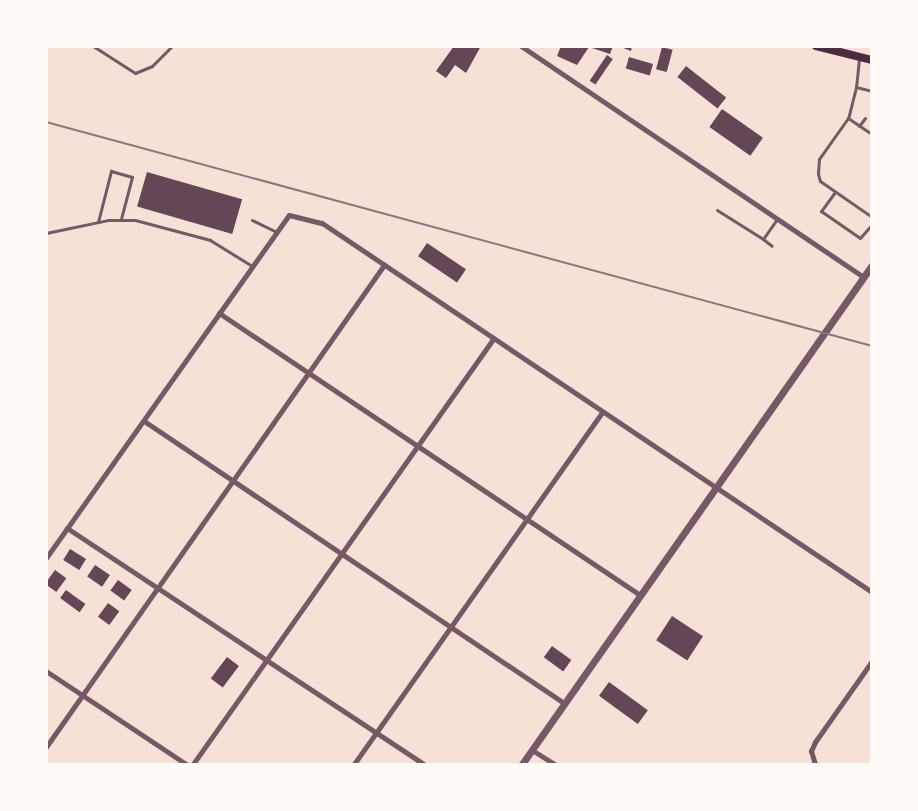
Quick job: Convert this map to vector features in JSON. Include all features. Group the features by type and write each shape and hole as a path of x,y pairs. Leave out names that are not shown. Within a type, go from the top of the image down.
{"main road":[{"path":"816,46 872,60"}],"street":[{"path":"521,46 864,277"},
{"path":"46,558 289,215 322,223 872,592"},
{"path":"46,747 384,265"},
{"path":"522,765 872,265"},
{"path":"219,313 640,596"},
{"path":"193,765 493,339"},
{"path":"354,765 602,412"},
{"path":"144,421 343,552 564,703"},
{"path":"68,528 423,765"},
{"path":"815,765 811,750 815,742 872,661"},
{"path":"46,671 186,765"},
{"path":"532,750 554,765"}],"lane":[{"path":"93,46 125,69 135,73 147,70 170,48 164,46"},
{"path":"860,57 856,87 848,118 818,166 820,181 872,217"},
{"path":"856,87 872,91"},
{"path":"848,118 871,134"},
{"path":"859,126 865,118"},
{"path":"98,222 111,171 132,177 121,219"},
{"path":"835,192 821,211 860,238 872,224"},
{"path":"717,210 772,246"},
{"path":"46,233 121,219 210,240 252,266"},
{"path":"763,239 777,219"},
{"path":"252,220 277,231"}],"building":[{"path":"454,46 481,46 466,73 455,65 446,78 436,71"},
{"path":"561,46 613,46 610,54 589,47 577,65 557,56"},
{"path":"618,46 632,46 631,51"},
{"path":"662,47 673,50 667,72 656,69"},
{"path":"607,55 613,59 595,85 590,81"},
{"path":"629,57 653,64 650,75 626,69"},
{"path":"686,66 726,97 718,108 677,77"},
{"path":"722,109 763,138 750,156 709,127"},
{"path":"147,172 242,199 232,234 137,207"},
{"path":"427,243 466,269 457,283 418,256"},
{"path":"70,549 86,559 79,570 63,560"},
{"path":"95,565 110,575 102,587 87,577"},
{"path":"55,570 66,578 56,592 46,584"},
{"path":"118,580 132,590 124,601 110,591"},
{"path":"66,590 85,604 80,612 60,598"},
{"path":"108,603 119,611 109,625 98,617"},
{"path":"672,616 703,636 687,660 656,640"},
{"path":"552,646 571,660 563,671 544,657"},
{"path":"227,657 239,666 223,688 211,679"},
{"path":"609,682 648,710 638,724 599,696"}],"railway":[{"path":"46,122 872,346"}]}
